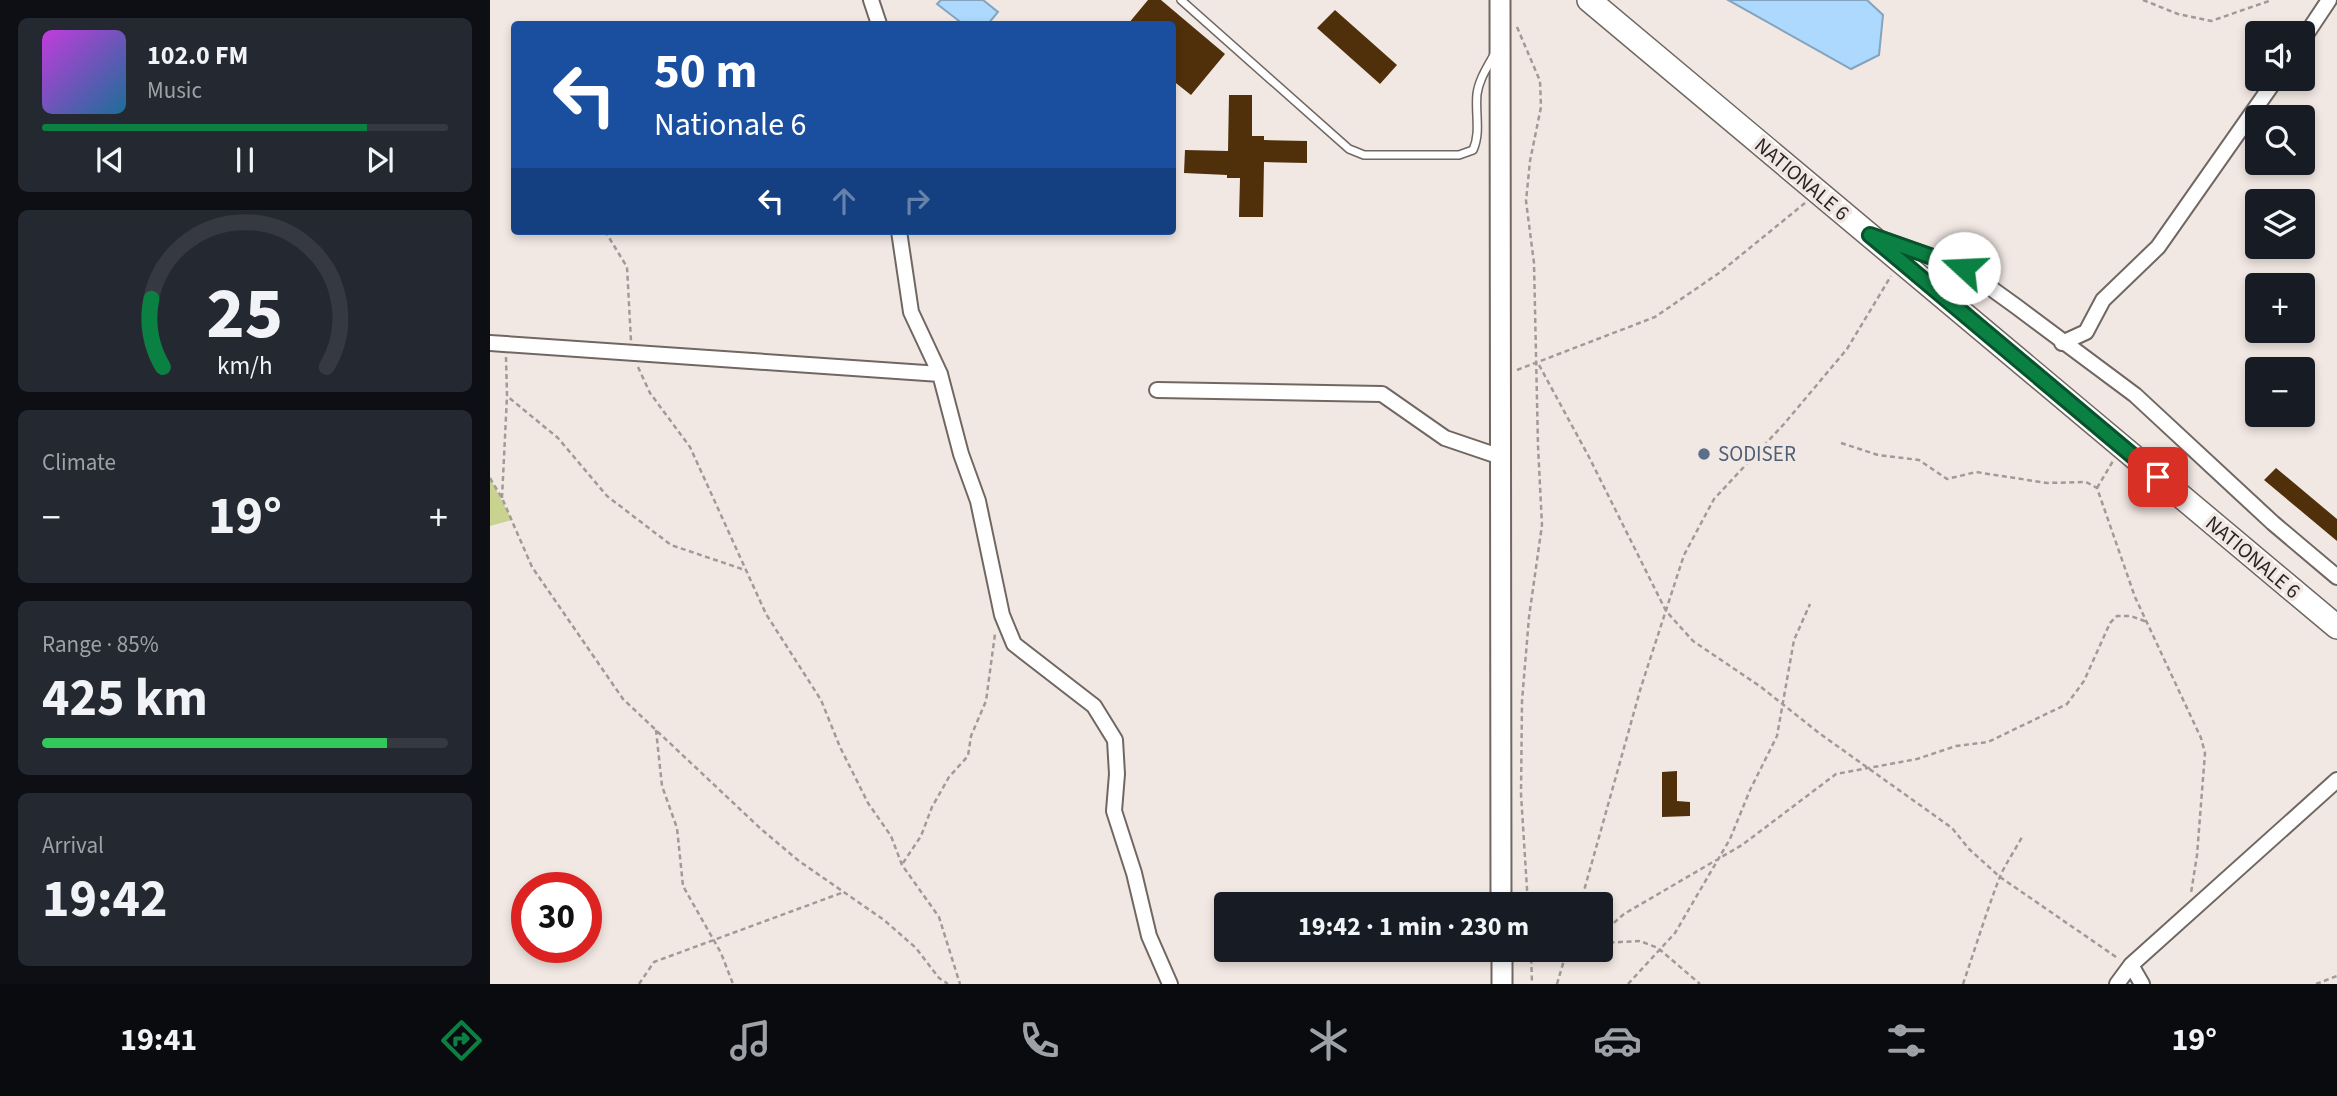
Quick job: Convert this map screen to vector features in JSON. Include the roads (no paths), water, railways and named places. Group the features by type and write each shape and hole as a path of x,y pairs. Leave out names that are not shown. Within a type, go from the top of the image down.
{"main road":[{"path":"1500,0 1501,892"},
{"name":"NATIONALE 6","path":"1589,0 2337,627"},
{"path":"1502,962 1502,984"}],"street":[{"path":"871,0 877,21"},
{"path":"2315,21 2329,0"},
{"path":"2062,343 2086,332 2103,300 2158,247 2268,91"},
{"path":"900,235 911,312 940,374 961,454 978,501 1002,615 1014,644 1094,706 1115,740 1117,774 1114,811 1134,873 1149,936 1170,984"},
{"path":"1870,235 1964,268 2135,395 2273,523 2337,577"},
{"path":"490,343 940,374"},
{"path":"1157,390 1382,394 1446,438 1501,457"},
{"path":"2117,984 2131,965 2337,780"},
{"path":"2131,965 2142,984"}],"lane":[{"path":"1181,0 1349,149 1364,155 1458,155 1473,150 1477,143 1477,93 1500,43"}],"water":[{"path":"941,0 983,0 998,12 990,21 959,21 937,4"},
{"path":"1728,0 1867,0 1883,15 1879,55 1851,69"}],"place":[{"name":"SODISER","path":"1704,454"}]}
